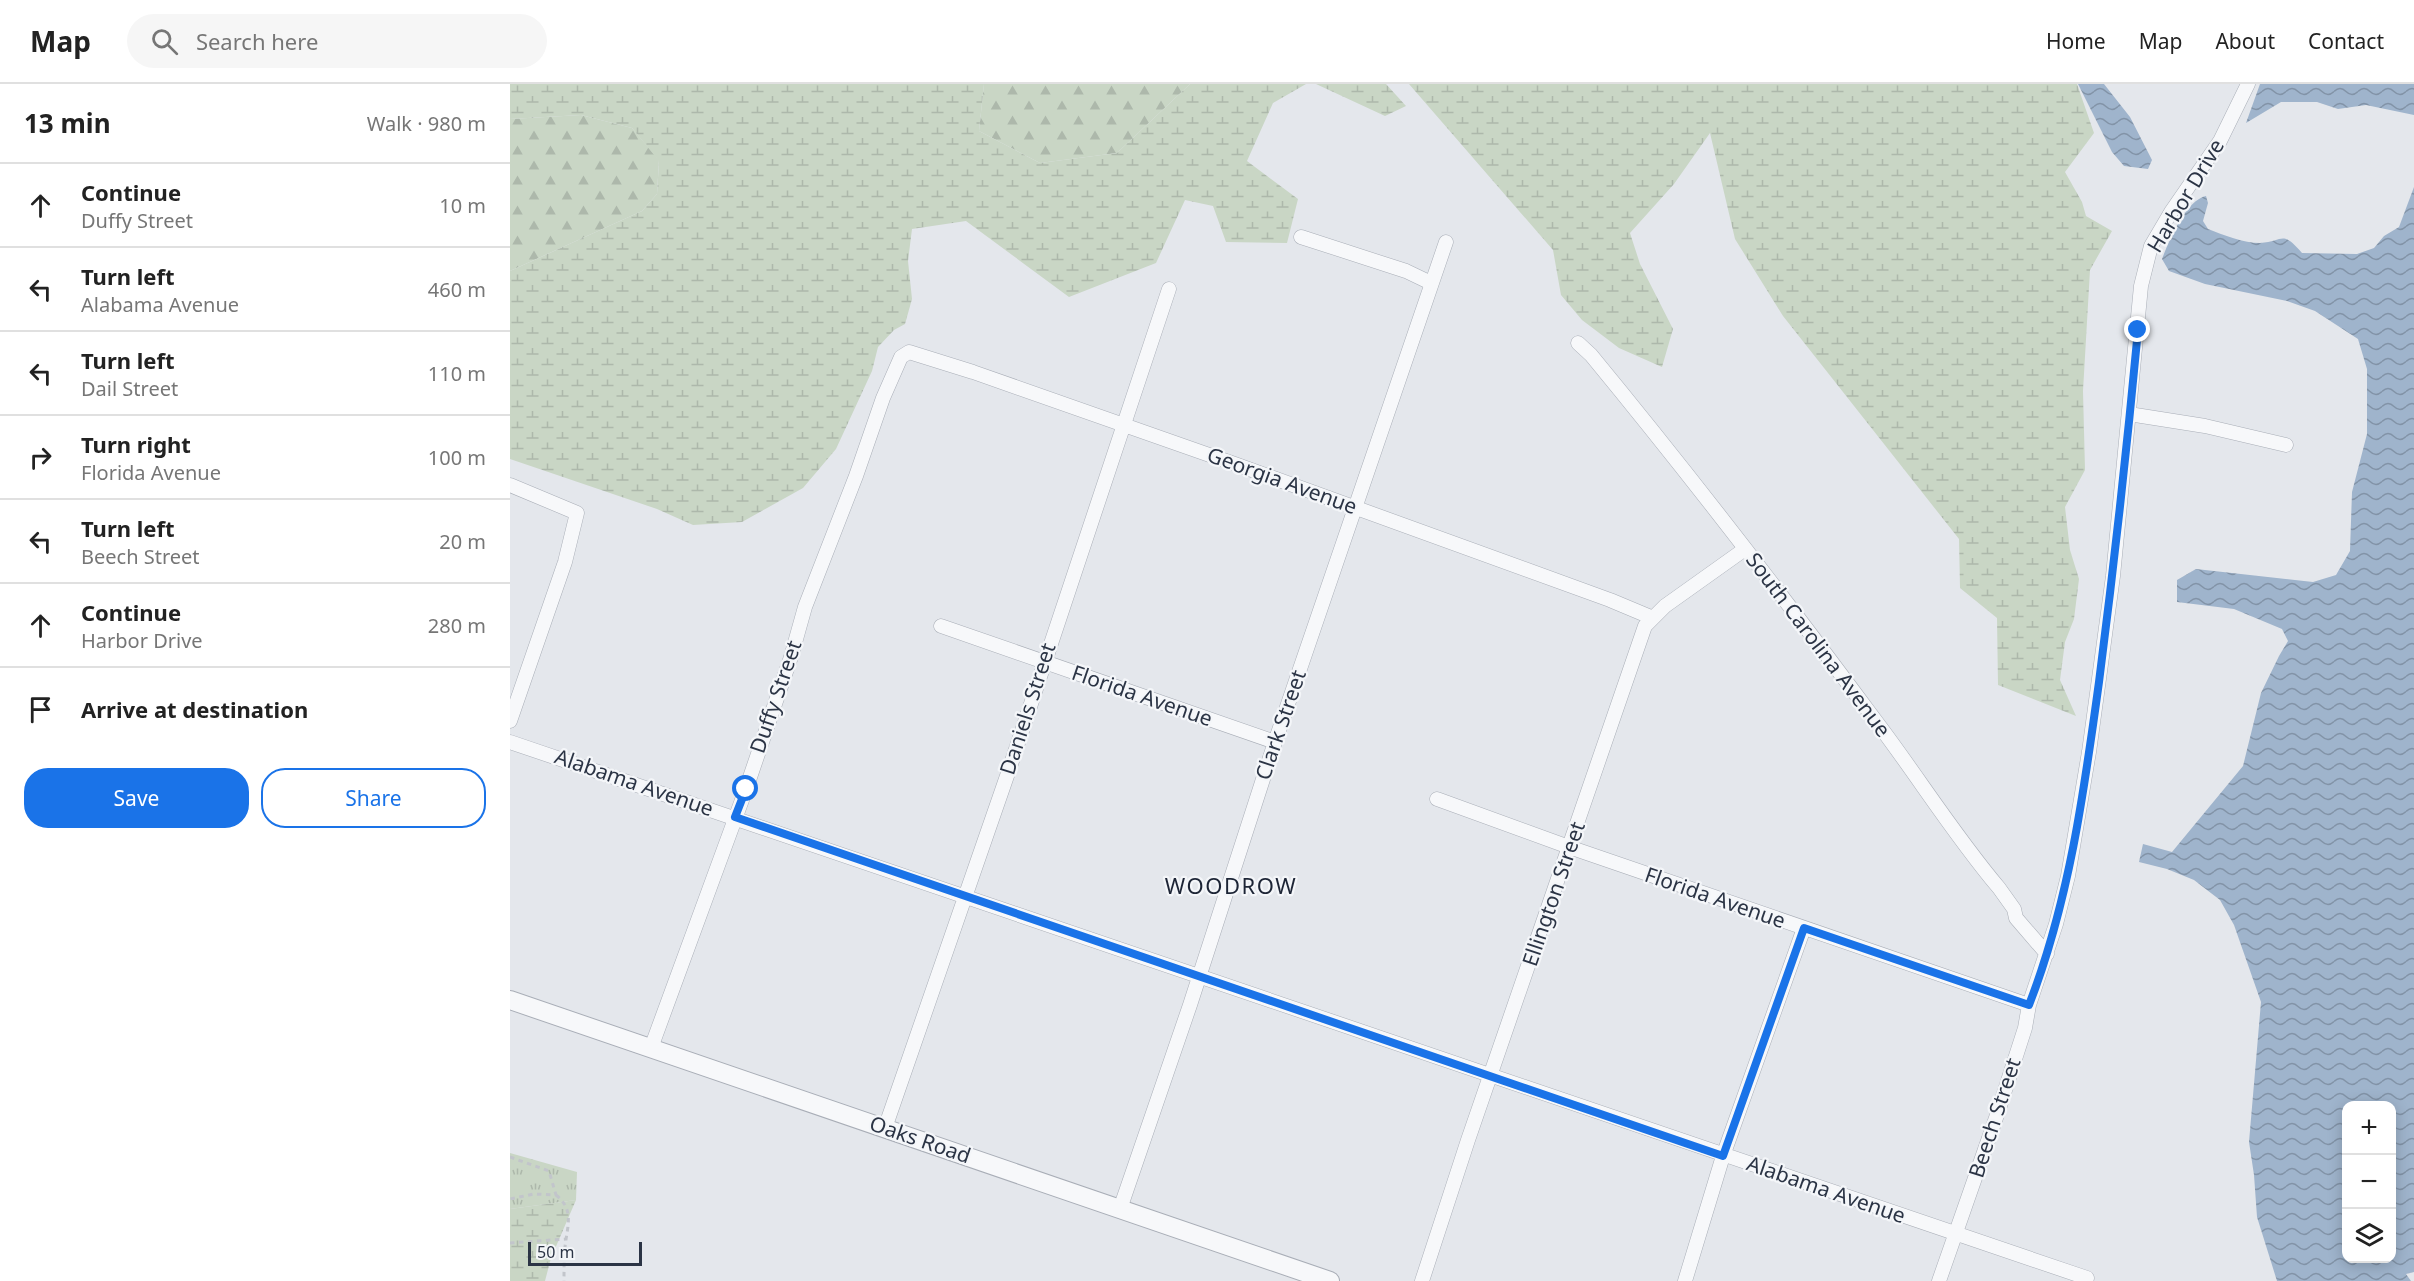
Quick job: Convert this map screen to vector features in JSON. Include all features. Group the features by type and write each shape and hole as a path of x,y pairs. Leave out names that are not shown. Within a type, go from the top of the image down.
{"street":[{"name":"Harbor Drive","path":"2047,954 2068,876 2080,817 2113,576 2141,286 2151,246 2220,141 2248,84"},
{"path":"1301,237 1406,271 1431,283"},
{"name":"Clark Street","path":"1120,1209 1200,975 1275,742 1446,242"},
{"name":"Daniels Street","path":"885,1128 1111,469 1123,425 1169,288"},
{"name":"South Carolina Avenue","path":"1578,343 1592,355 1668,448 1880,725 1999,888 2021,925 2047,954"},
{"name":"Georgia Avenue","path":"909,352 1123,425 1610,600 1653,618"},
{"name":"Duffy Street","path":"651,1048 791,657 805,607 844,508 876,417 901,357 909,352"},
{"path":"2129,414 2205,426 2286,445"},
{"path":"510,485 577,513 565,562 510,722"},
{"name":"Ellington Street","path":"1422,1281 1645,626 1665,606 1745,549"},
{"name":"Florida Avenue","path":"941,626 1275,742"},
{"name":"Alabama Avenue","path":"510,742 2086,1278"},
{"name":"Florida Avenue","path":"1437,799 1569,847 2029,1005"},
{"path":"1685,1281 1723,1156 1804,928"},
{"name":"Beech Street","path":"1939,1281 2000,1105 2025,1028 2029,1005 2047,954"},
{"name":"Oaks Road","path":"510,1000 1330,1281"}],"path":[{"path":"510,1157 549,1171 556,1195"},
{"path":"510,1199 534,1194 556,1195 563,1200 570,1221 564,1281"},
{"path":"510,1243 567,1239"}],"green space":[{"path":"510,84 984,84 979,131 1040,163 1117,153 1190,84 1306,84 1273,103 1247,161 1298,199 1287,243 1226,242 1213,206 1185,200 1156,263 1069,297 966,221 912,229 908,261 912,299 905,324 894,330 878,347 872,371 836,449 803,488 742,522 693,525 657,509 510,459 510,271 642,211 657,194 659,161 632,128 581,115 510,119"},
{"path":"984,84 1190,84 1117,153 1040,163 979,131"},
{"path":"1316,84 1386,84 1406,106 1385,116"},
{"path":"1409,84 2077,84 2094,133 2065,172 2082,202 2086,216 2112,231 2090,270 2083,391 2085,470 2065,507 2070,550 2079,579 2074,619 2065,642 2060,680 2076,716 1998,685 1997,618 1960,588 1959,539 1783,316 1735,239 1710,133 1674,184 1630,233 1640,264 1673,329 1662,367 1619,348 1582,320 1561,295 1553,250"},
{"path":"581,115 632,128 659,160 657,194 642,211 510,271 510,119"},
{"path":"510,1153 577,1172 576,1200 510,1209"},
{"path":"576,1200 551,1258 545,1281 510,1281 510,1209"}],"water":[{"path":"2078,84 2104,84 2130,117 2152,160 2148,169 2124,166 2112,152"},
{"path":"2260,84 2414,84 2414,115 2366,105 2338,109 2317,102 2281,102 2246,123"},
{"path":"2414,187 2414,1272 2406,1274 2411,1281 2277,1281 2257,1217 2249,1142 2261,1002 2234,925 2220,900 2194,880 2167,869 2139,862 2143,844 2172,852 2243,766 2261,693 2288,641 2282,629 2234,609 2177,602 2177,580 2196,569 2313,582 2336,575 2350,551 2352,492 2367,434 2367,369 2358,339 2315,311 2287,301 2205,284 2169,271 2162,259 2185,213 2199,199 2206,196 2208,203 2203,221 2208,229 2254,243 2286,239 2302,253 2357,254 2374,248 2384,236 2399,227"}],"district":[{"name":"WOODROW","path":"1231,886"}],"route":[{"path":"746,789 735,817 1723,1156 1804,928 2029,1005 2056,924 2080,817 2113,576 2138,330"}]}
